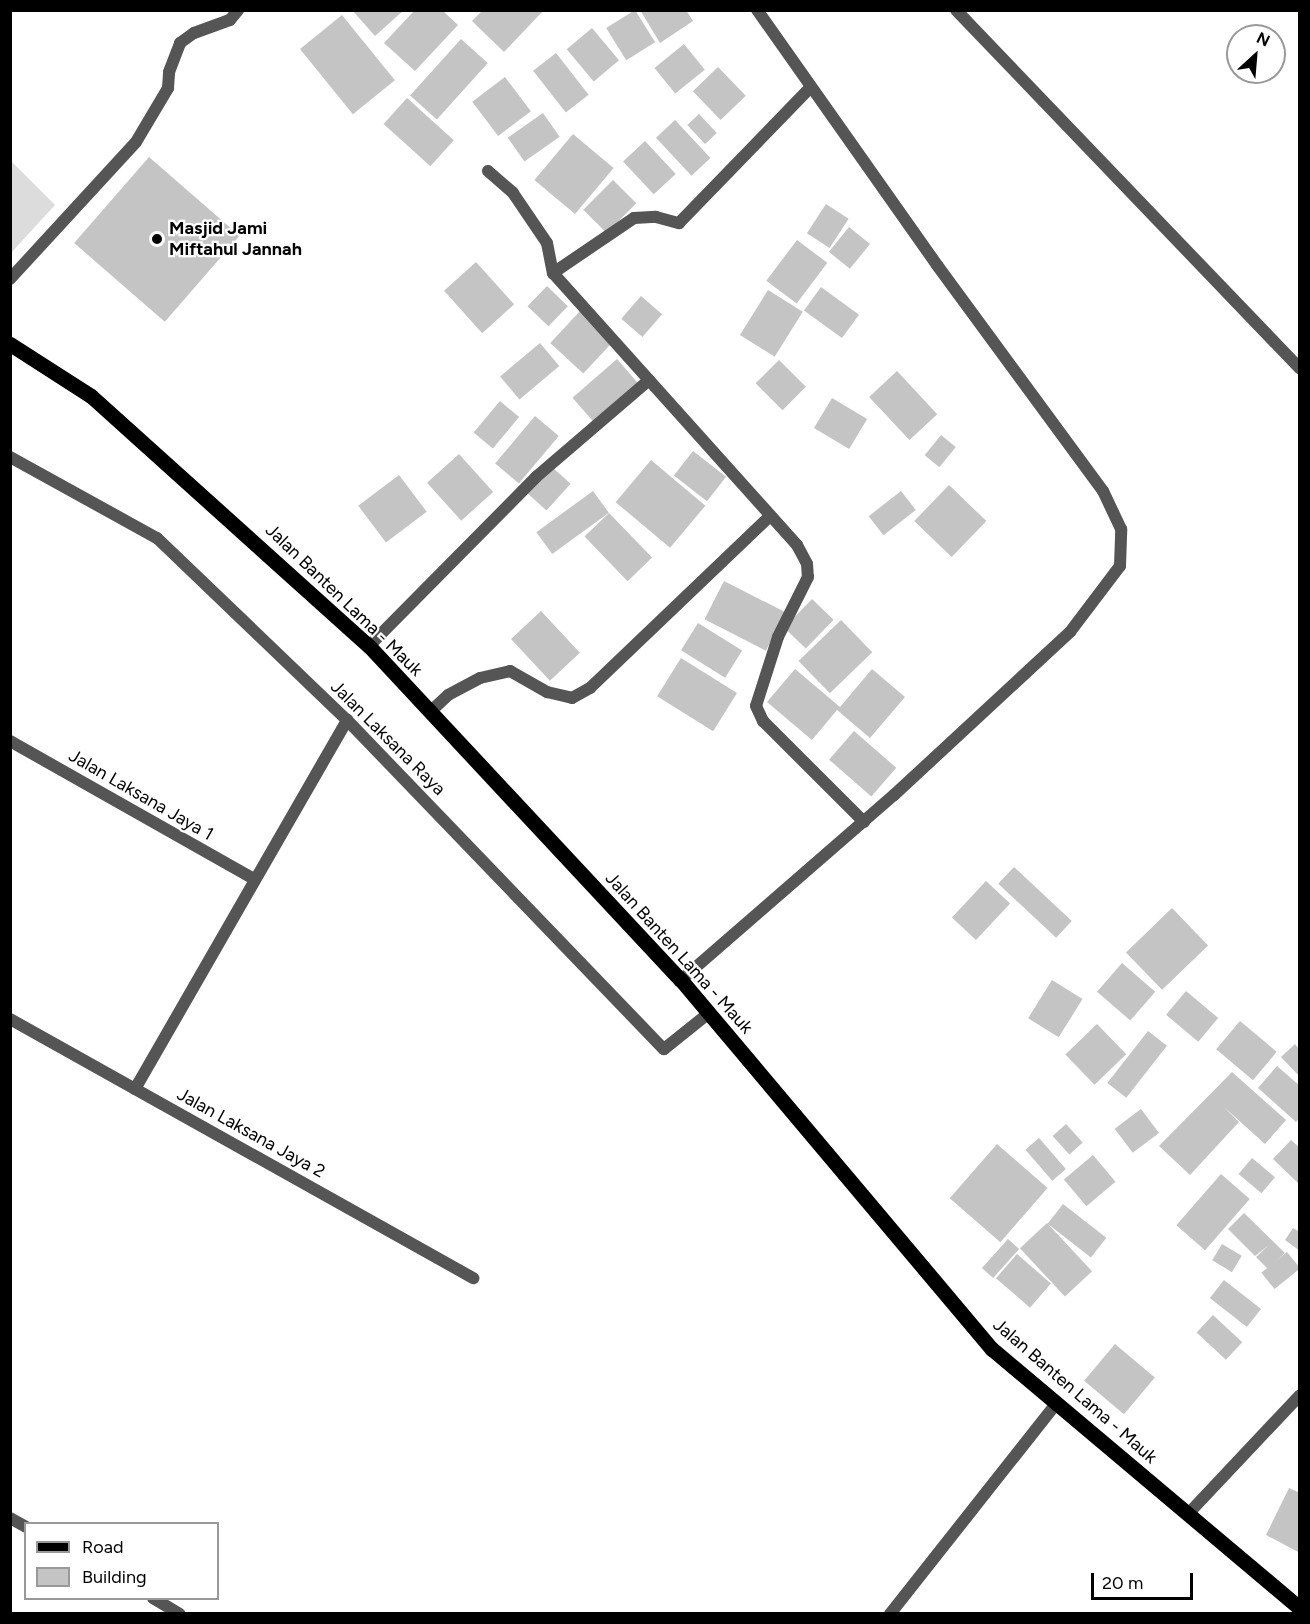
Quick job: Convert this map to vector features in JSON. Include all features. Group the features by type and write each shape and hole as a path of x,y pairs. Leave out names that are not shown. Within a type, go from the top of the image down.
{"main road":[{"name":"Jalan Banten Lama - Mauk","path":"10,344 91,396 369,646 681,980 992,1349 1299,1608"}],"street":[{"path":"10,279 136,142 168,88 169,72 180,43 194,33 230,20 238,10"},
{"path":"681,980 864,822 1071,632 1120,566 1121,529 1103,491 810,88 757,10"},
{"path":"956,10 1299,369"},
{"path":"553,273 634,218 656,217 679,223 810,88"},
{"path":"488,171 513,193 547,243 553,273 797,545 807,564 808,577 778,638 756,706 763,721 864,822"},
{"path":"369,646 536,477 649,380"},
{"name":"Jalan Laksana Raya","path":"10,457 157,538 347,720 664,1049 709,1013"},
{"path":"430,712 448,695 480,678 510,671 547,692 572,698 590,688 770,516"},
{"path":"135,1089 347,720"},
{"name":"Jalan Laksana Jaya 1","path":"10,741 254,879"},
{"name":"Jalan Laksana Jaya 2","path":"10,1019 473,1278"},
{"path":"1188,1514 1299,1395"},
{"path":"890,1614 1056,1404"},
{"path":"10,1518 24,1526"},
{"path":"155,1600 180,1614"}],"shaded area":[{"path":"10,160 55,205 11,253 10,253"}],"building":[{"path":"352,10 404,10 375,36"},
{"path":"415,10 442,10 458,25 415,71 384,43"},
{"path":"483,10 544,10 504,52 472,21"},
{"path":"635,10 655,42 626,60 606,28"},
{"path":"640,10 686,10 693,21 660,43"},
{"path":"342,15 395,80 353,114 300,49"},
{"path":"592,28 619,60 594,81 567,49"},
{"path":"461,39 488,63 437,120 410,95"},
{"path":"684,44 705,70 675,94 654,68"},
{"path":"556,53 589,95 566,113 533,71"},
{"path":"718,67 746,96 721,120 693,91"},
{"path":"505,77 531,111 498,136 472,102"},
{"path":"407,98 454,140 430,166 384,124"},
{"path":"543,113 560,137 524,161 508,138"},
{"path":"699,114 717,133 705,144 687,125"},
{"path":"675,120 710,158 691,176 656,138"},
{"path":"573,134 614,168 575,214 534,180"},
{"path":"645,141 676,174 654,194 623,161"},
{"name":"Masjid Jami Miftahul Jannah","path":"149,157 240,236 165,322 74,243"},
{"path":"613,180 636,203 607,233 583,210"},
{"path":"826,204 849,219 830,248 807,233"},
{"path":"849,227 870,244 850,269 829,252"},
{"path":"797,240 827,263 797,304 766,281"},
{"path":"476,262 514,304 482,333 444,291"},
{"path":"547,286 568,306 548,326 528,306"},
{"path":"821,287 859,315 842,338 804,310"},
{"path":"768,290 803,312 775,357 740,335"},
{"path":"641,296 662,314 642,337 621,319"},
{"path":"581,310 614,341 583,374 550,343"},
{"path":"540,343 559,366 519,399 500,376"},
{"path":"617,359 638,383 593,422 572,398"},
{"path":"779,360 806,387 783,410 756,383"},
{"path":"897,371 937,414 909,440 869,397"},
{"path":"832,398 867,419 849,449 814,428"},
{"path":"500,401 519,417 493,448 474,432"},
{"path":"535,416 559,436 519,483 495,463"},
{"path":"941,435 956,447 939,467 925,455"},
{"path":"693,451 726,477 707,501 674,475"},
{"path":"459,454 493,492 461,521 427,483"},
{"path":"651,460 705,506 670,548 616,502"},
{"path":"552,467 571,484 546,510 528,494"},
{"path":"399,475 427,512 386,542 358,506"},
{"path":"949,485 986,521 952,557 914,521"},
{"path":"593,491 609,513 552,554 536,532"},
{"path":"901,491 916,510 883,535 869,516"},
{"path":"609,513 652,558 628,581 585,537"},
{"path":"724,581 785,612 766,651 704,619"},
{"path":"812,599 834,620 806,649 784,628"},
{"path":"541,611 580,653 550,681 511,639"},
{"path":"841,620 872,652 830,693 799,661"},
{"path":"698,623 742,651 725,678 681,650"},
{"path":"681,658 737,693 713,731 657,696"},
{"path":"795,669 840,707 872,669 905,697 870,738 837,710 812,740 767,702"},
{"path":"854,731 896,768 871,796 829,760"},
{"path":"1014,867 1072,921 1056,938 998,884"},
{"path":"986,881 1010,904 976,940 952,918"},
{"path":"1172,908 1208,945 1162,990 1126,952"},
{"path":"1122,963 1155,992 1130,1021 1097,992"},
{"path":"1052,980 1083,999 1059,1037 1028,1018"},
{"path":"1186,991 1218,1018 1198,1042 1166,1015"},
{"path":"1240,1021 1277,1052 1253,1080 1216,1049"},
{"path":"1097,1024 1126,1054 1095,1085 1065,1055"},
{"path":"1148,1031 1167,1046 1126,1098 1107,1083"},
{"path":"1295,1044 1300,1050 1300,1077 1281,1057"},
{"path":"1277,1066 1300,1086 1300,1118 1296,1122 1258,1088"},
{"path":"1232,1072 1286,1120 1265,1144 1224,1107 1239,1122 1190,1175 1159,1146"},
{"path":"1141,1109 1159,1133 1133,1153 1115,1129"},
{"path":"1066,1124 1083,1143 1069,1155 1053,1136"},
{"path":"1039,1138 1066,1169 1052,1181 1025,1150"},
{"path":"1291,1140 1300,1148 1300,1185 1273,1159"},
{"path":"997,1144 1048,1188 1000,1242 950,1198"},
{"path":"1093,1155 1115,1182 1086,1206 1064,1179"},
{"path":"1252,1158 1275,1177 1261,1193 1239,1174"},
{"path":"1221,1174 1250,1199 1205,1250 1176,1225"},
{"path":"1063,1204 1106,1238 1091,1258 1048,1224"},
{"path":"1244,1213 1285,1253 1268,1269 1256,1257 1269,1245 1255,1256 1228,1229"},
{"path":"1047,1223 1092,1271 1065,1297 1020,1248"},
{"path":"1293,1228 1300,1232 1300,1251 1285,1240"},
{"path":"1008,1239 1019,1249 993,1278 982,1268"},
{"path":"1222,1244 1242,1256 1232,1272 1212,1260"},
{"path":"1287,1252 1300,1268 1275,1289 1261,1273"},
{"path":"1017,1254 1051,1284 1030,1308 996,1278"},
{"path":"1224,1280 1261,1309 1247,1327 1210,1298"},
{"path":"1213,1315 1242,1342 1226,1360 1197,1333"},
{"path":"1115,1344 1155,1377 1124,1414 1084,1381"},
{"path":"1289,1488 1300,1493 1300,1553 1266,1535"}],"place":[{"name":"Masjid Jami Miftahul Jannah","path":"157,239"}]}
